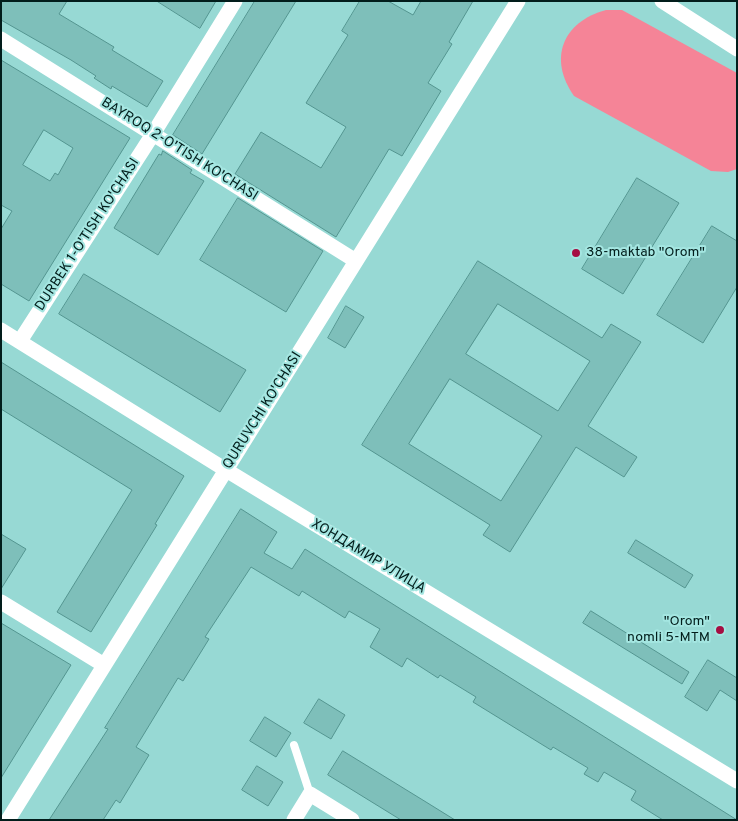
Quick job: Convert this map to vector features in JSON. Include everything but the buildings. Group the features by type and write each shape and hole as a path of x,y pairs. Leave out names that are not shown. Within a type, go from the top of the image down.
{"street":[{"name":"DURBEK 1-O'TISH KO'CHASI","path":"20,341 153,134 235,1"},
{"name":"QURUVCHI KO'CHASI","path":"8,820 518,1"},
{"path":"662,1 737,49"},
{"name":"BAYROQ 2-O'TISH KO'CHASI","path":"1,39 356,261"},
{"name":"ХОНДАМИР УЛИЦА","path":"1,330 226,470 737,781"},
{"path":"1,602 104,665"},
{"path":"294,820 310,794 352,820"}],"lane":[{"path":"294,745 310,794"}],"shaded area":[{"path":"606,10 622,10 737,73 737,169 728,172 711,171 574,96 566,82 562,69 561,56 564,44 570,33 579,23"}],"place":[{"name":"38-maktab \"Orom\"","path":"576,253"},
{"name":"\"Orom\" nomli 5-MTM","path":"720,630"}]}
